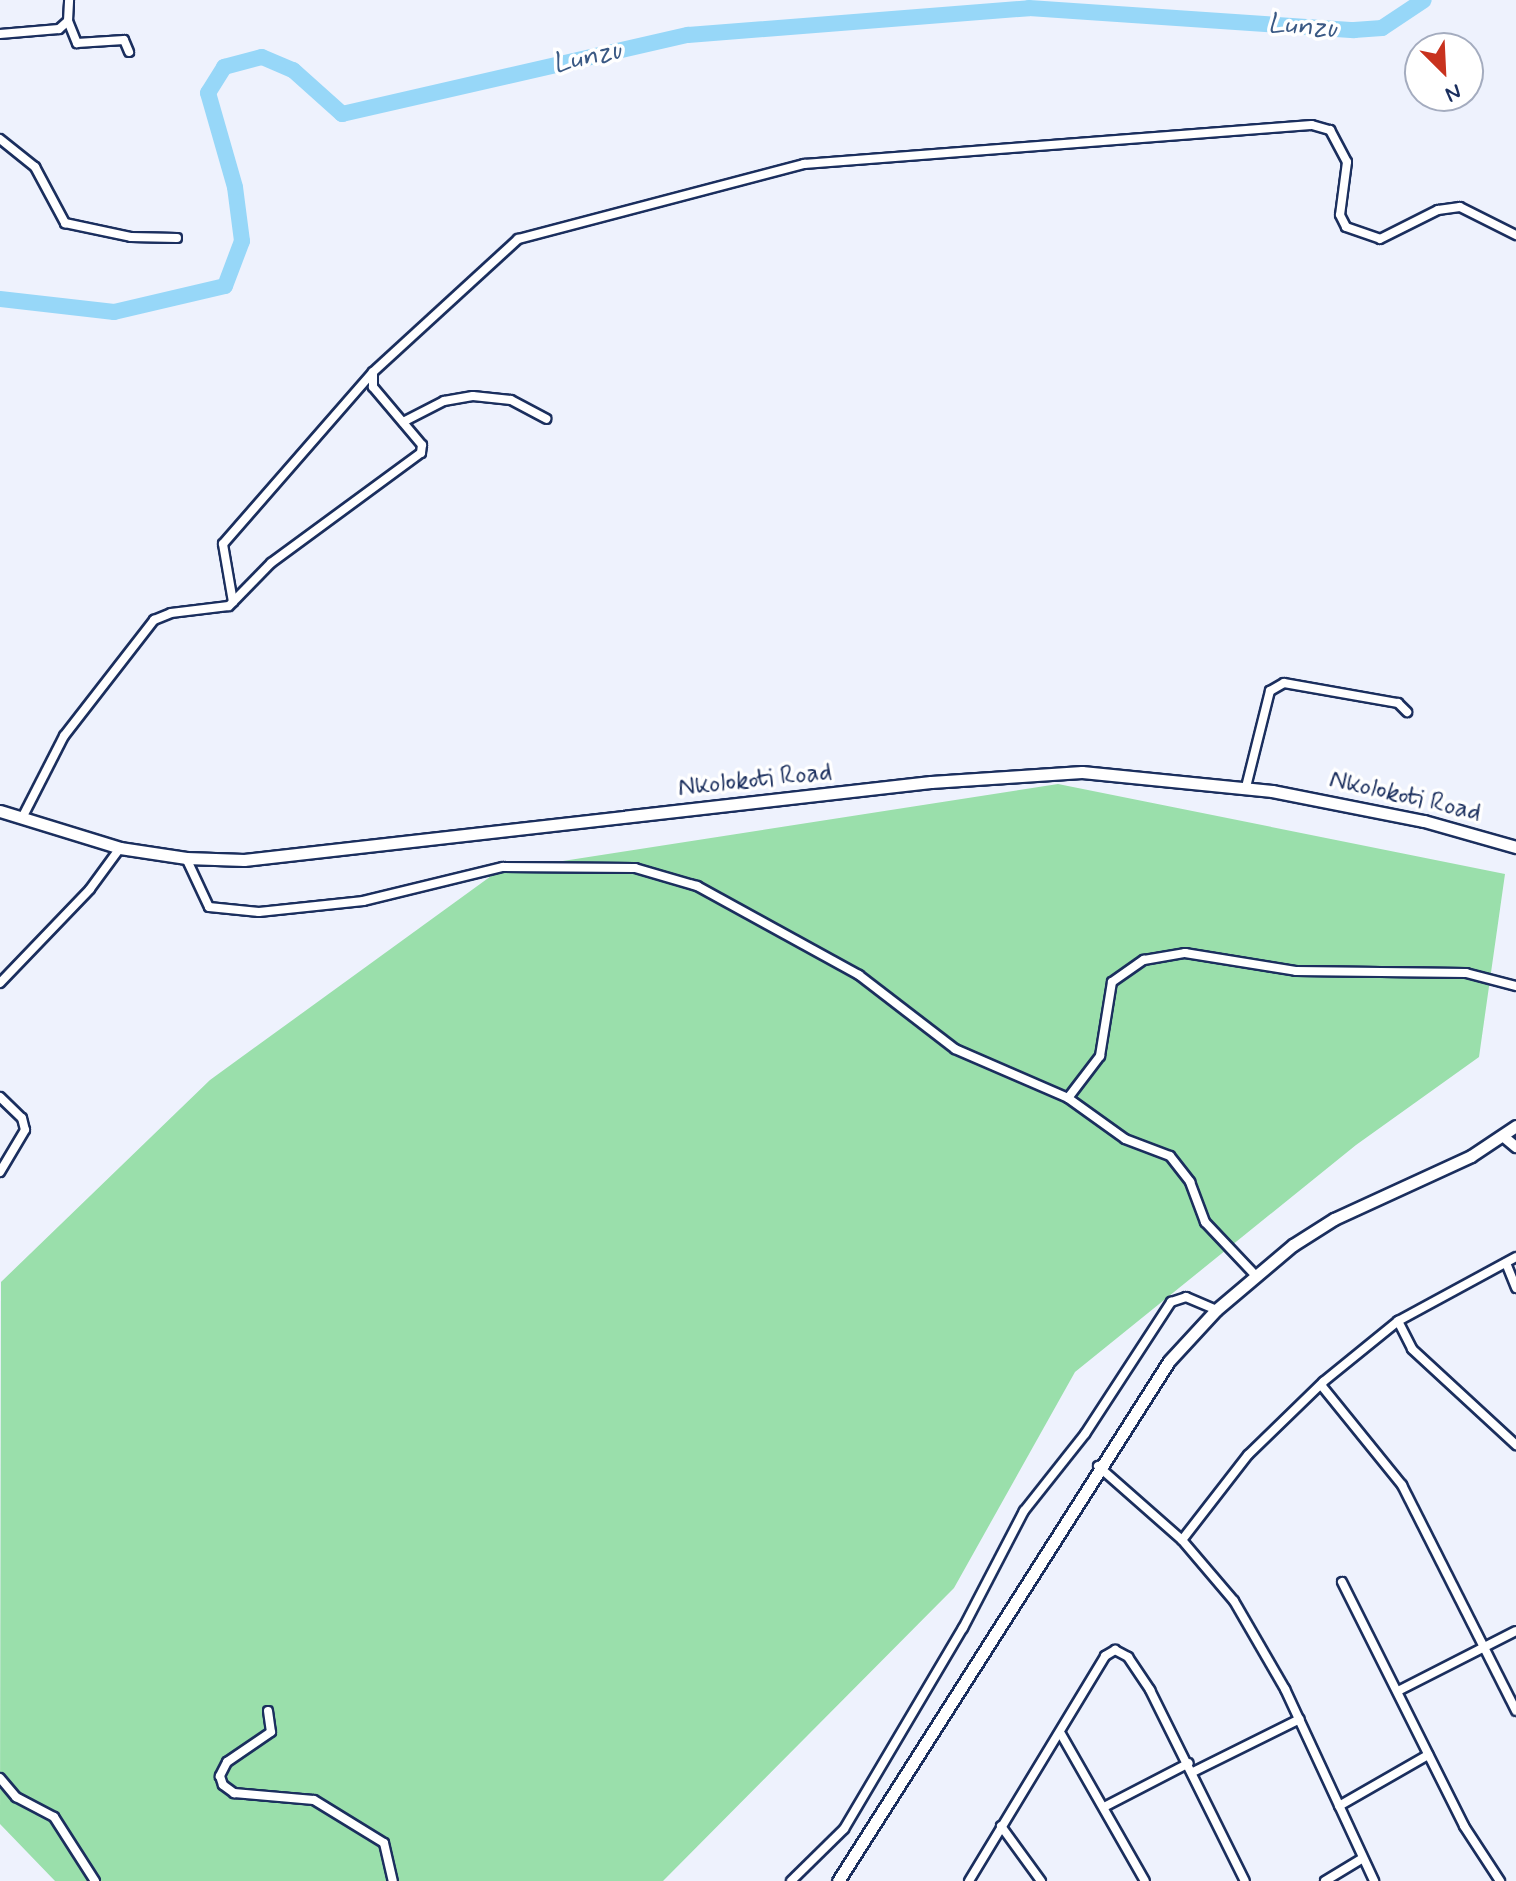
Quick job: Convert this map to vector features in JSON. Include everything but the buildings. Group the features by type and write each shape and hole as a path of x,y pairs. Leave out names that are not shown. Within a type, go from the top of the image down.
{"main road":[{"name":"Nkolokoti Road","path":"0,811 120,848 186,858 283,857 1021,773 1157,776 1246,787 1424,821 1516,847"},
{"path":"838,1881 1098,1466 1169,1361 1216,1310 1256,1276 1334,1219 1504,1137 1516,1126"}],"street":[{"path":"69,0 68,21 77,43 124,40 129,52"},
{"path":"0,34 49,32 68,21"},
{"path":"233,602 223,544 373,372 518,239 804,164 1312,125 1330,130 1347,162 1340,215 1346,227 1380,239 1438,210 1460,207 1516,235"},
{"path":"0,139 35,167 65,223 131,237 177,238"},
{"path":"22,818 64,736 154,620 171,613 222,609 233,602 271,563 421,453 422,445 373,387 373,372"},
{"path":"403,422 444,401 473,396 511,400 546,419"},
{"path":"1246,787 1270,691 1284,683 1398,703 1407,712"},
{"path":"0,983 90,889 120,848"},
{"path":"186,858 209,907 259,912 363,901 503,867 635,868 697,886 859,975 965,1055 1068,1098 1125,1139 1170,1156 1190,1182 1205,1222 1256,1276"},
{"path":"1068,1098 1100,1056 1112,982 1144,960 1185,953 1287,970 1466,973 1516,986"},
{"path":"0,1097 22,1118 25,1130 0,1172"},
{"path":"1504,1137 1516,1147"},
{"path":"1182,1540 1248,1455 1321,1385 1398,1321 1516,1257"},
{"path":"1506,1263 1516,1288"},
{"path":"791,1881 844,1829 963,1628 1024,1511 1085,1434 1171,1302 1186,1297 1216,1310"},
{"path":"1398,1321 1412,1349 1516,1445"},
{"path":"1321,1385 1402,1485 1516,1711"},
{"path":"1098,1466 1182,1540 1234,1601 1300,1719 1374,1881"},
{"path":"1342,1582 1428,1755 1500,1881"},
{"path":"1398,1691 1516,1631"},
{"path":"969,1881 1061,1734 1105,1656 1122,1651 1150,1690 1245,1881"},
{"path":"268,1711 271,1732 227,1762 220,1776 223,1785 234,1793 314,1800 384,1843 393,1881"},
{"path":"1106,1806 1300,1719"},
{"path":"1061,1734 1106,1806 1145,1881"},
{"path":"1339,1806 1428,1755"},
{"path":"0,1778 16,1797 54,1817 95,1881"},
{"path":"1001,1826 1041,1881"},
{"path":"1325,1881 1363,1858"}],"green space":[{"path":"1058,784 1505,874 1479,1057 1356,1145 1075,1372 954,1588 663,1881 55,1881 0,1824 1,1282 210,1080 498,871"}],"waterway":[{"name":"Lunzu","path":"0,299 114,312 225,286 242,241 235,187 208,93 224,67 262,57 293,70 342,114 688,35 1029,8 1354,30 1382,28 1424,0"}]}
